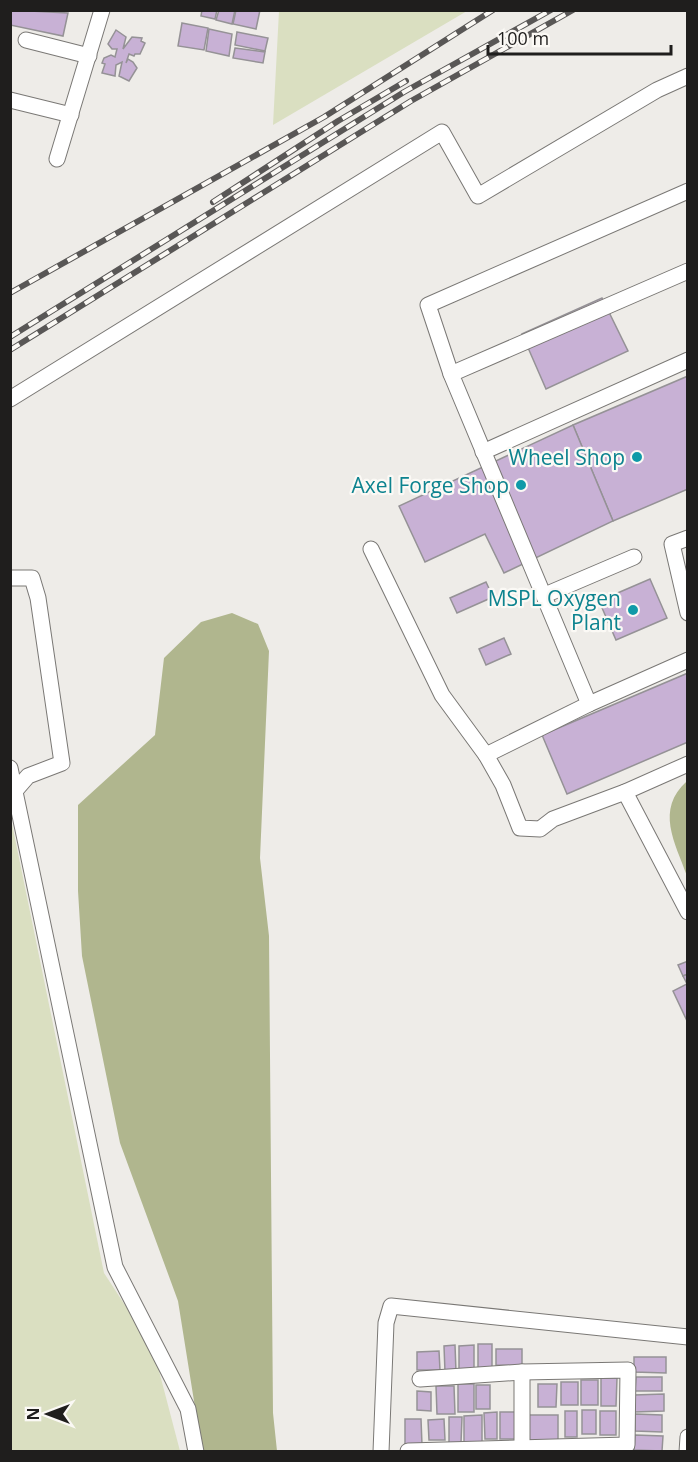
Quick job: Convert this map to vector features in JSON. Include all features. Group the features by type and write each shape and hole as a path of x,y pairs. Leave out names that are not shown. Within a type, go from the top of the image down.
{"street":[{"path":"57,159 102,10"},
{"path":"26,40 89,56"},
{"path":"10,399 442,132 478,196 657,90 687,76"},
{"path":"10,100 71,115"},
{"path":"589,704 544,595 537,585 451,374 428,305 687,191"},
{"path":"451,374 687,271"},
{"path":"483,452 687,360"},
{"path":"687,538 672,544 687,613"},
{"path":"371,549 442,695 486,755 503,785 520,828 540,829 553,819 625,792 687,764"},
{"path":"544,595 634,557"},
{"path":"10,578 32,578 38,598 62,762 28,776 15,791"},
{"path":"486,755 589,704 687,660"},
{"path":"10,768 115,1267 188,1409 196,1452"},
{"path":"625,792 687,912"},
{"path":"381,1452 386,1323 391,1306 687,1337"},
{"path":"408,1450 606,1449 627,1445 628,1370 522,1372 420,1379"},
{"path":"522,1372 522,1450"},
{"path":"687,1437 687,1452"}],"green space":[{"path":"279,10 467,11 273,125"},
{"path":"232,613 258,624 269,651 260,858 269,936 273,1413 277,1451 202,1451 178,1301 120,1143 82,956 78,891 78,805 155,735 164,658 201,622"},
{"path":"687,781 687,876 673,839 670,815 677,792"},
{"path":"10,814 104,1273 153,1348 180,1451 11,1451"}],"building":[{"path":"11,10 68,13 63,36 10,25"},
{"path":"202,10 217,10 215,19 201,16"},
{"path":"219,10 235,10 232,24 216,20"},
{"path":"236,10 260,10 256,29 233,24"},
{"path":"182,23 208,28 204,50 178,46"},
{"path":"209,29 232,34 229,56 206,51"},
{"path":"116,30 126,37 123,49 132,37 142,38 141,41 145,43 140,54 134,56 129,54 126,63 128,59 137,68 129,81 119,76 122,62 116,65 115,76 102,73 104,58 111,55 115,57 117,49 112,49 108,44"},
{"path":"237,32 268,38 265,51 235,45"},
{"path":"235,48 265,52 263,63 233,58"},
{"path":"602,298 628,351 546,389 522,334"},
{"name":"Wheel Shop","path":"688,376 688,489 613,521 573,425"},
{"name":"Axel Forge Shop","path":"573,425 613,521 504,573 485,534 425,562 399,506"},
{"name":"MSPL Oxygen Plant","path":"650,579 667,618 616,640 599,601"},
{"path":"486,582 493,597 457,613 450,598"},
{"path":"504,638 511,654 486,665 479,649"},
{"path":"688,673 688,742 567,794 542,735"},
{"path":"688,961 688,974 683,976 678,965"},
{"path":"688,974 688,1023 673,991 687,984 683,976"},
{"path":"478,1344 492,1344 492,1369 478,1369"},
{"path":"455,1345 456,1372 445,1372 444,1346"},
{"path":"474,1345 474,1371 459,1371 459,1346"},
{"path":"496,1349 522,1349 522,1366 496,1365"},
{"path":"439,1351 440,1370 417,1370 417,1352"},
{"path":"634,1357 666,1357 666,1373 634,1372"},
{"path":"636,1377 662,1377 662,1391 635,1391"},
{"path":"601,1378 617,1378 616,1406 601,1406"},
{"path":"581,1380 598,1380 598,1405 581,1405"},
{"path":"561,1382 578,1382 578,1405 561,1405"},
{"path":"458,1384 474,1384 474,1412 458,1412"},
{"path":"538,1384 557,1384 556,1407 538,1407"},
{"path":"476,1385 490,1385 490,1409 476,1409"},
{"path":"436,1386 454,1386 455,1414 437,1414"},
{"path":"417,1391 431,1392 431,1411 417,1410"},
{"path":"664,1394 664,1411 634,1412 634,1395"},
{"path":"582,1410 596,1410 596,1434 582,1434"},
{"path":"565,1411 577,1411 577,1437 565,1437"},
{"path":"600,1411 616,1411 616,1435 600,1435"},
{"path":"497,1412 497,1439 485,1439 484,1413"},
{"path":"500,1412 515,1412 515,1439 500,1439"},
{"path":"635,1414 662,1415 662,1432 635,1431"},
{"path":"482,1415 482,1442 464,1442 464,1416"},
{"path":"528,1415 558,1415 558,1441 529,1441"},
{"path":"449,1417 462,1417 461,1443 449,1443"},
{"path":"405,1419 421,1419 422,1445 405,1445"},
{"path":"444,1419 445,1440 429,1440 428,1420"},
{"path":"635,1435 663,1436 662,1451 634,1450"}],"railway":[{"path":"10,293 324,117 493,10"},
{"path":"10,337 404,92 551,10"},
{"path":"10,350 411,101 573,10"},
{"path":"213,202 338,121 406,81"}],"place":[{"name":"Wheel Shop","path":"637,457"},
{"name":"Axel Forge Shop","path":"521,485"},
{"name":"MSPL Oxygen Plant","path":"633,610"}]}
